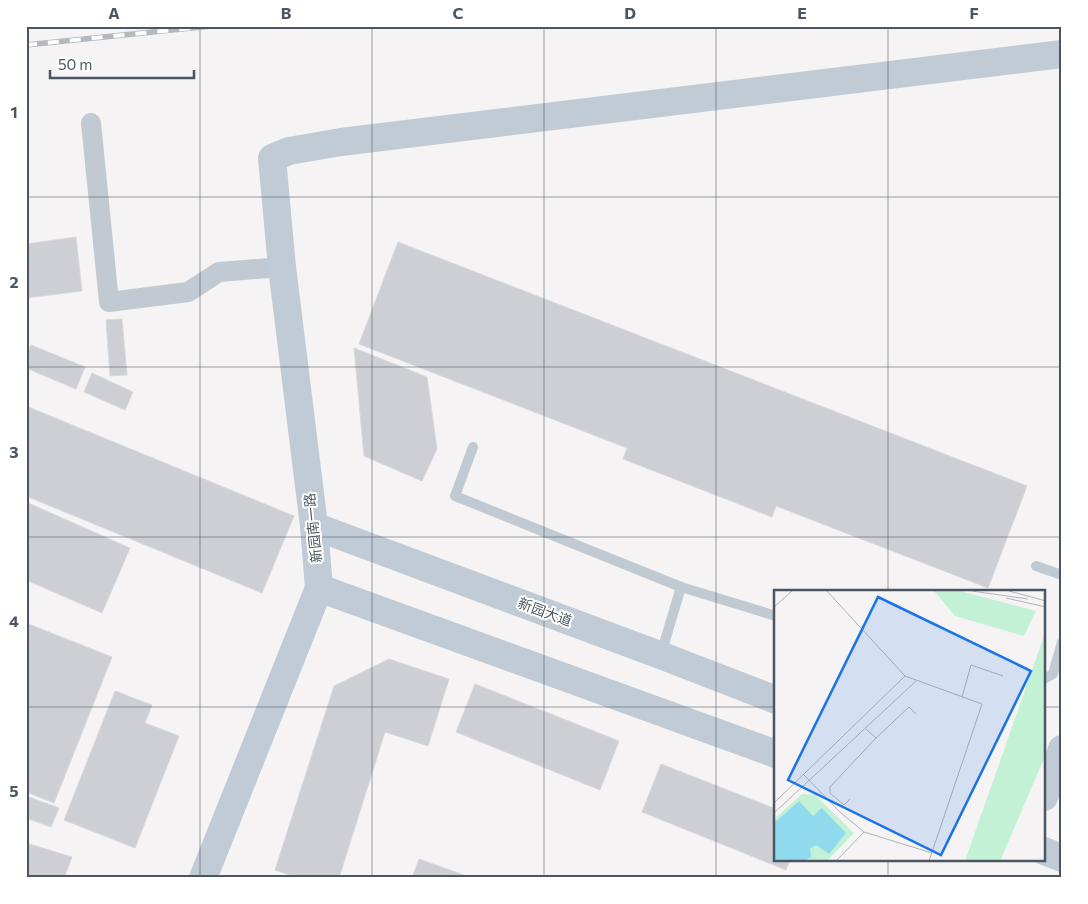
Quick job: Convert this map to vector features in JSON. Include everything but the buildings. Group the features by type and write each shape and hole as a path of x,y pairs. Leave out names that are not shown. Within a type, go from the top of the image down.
{"street":[{"name":"新园南一路","path":"203,878 319,588 314,526 282,268 272,158 289,151 342,142 1062,54"},
{"path":"91,122 109,302 188,292 219,272 282,268"},
{"name":"新园大道","path":"314,526 774,699"},
{"path":"319,588 774,753"},
{"path":"1046,792 1062,748"},
{"path":"1046,805 1062,811"},
{"path":"1046,852 1062,858"}],"lane":[{"path":"473,447 455,496 681,586 774,615"},
{"path":"1036,566 1062,575"},
{"path":"660,655 681,586"},
{"path":"1046,678 1053,674 1062,642"}],"railway":[{"path":"26,45 211,26"}]}
